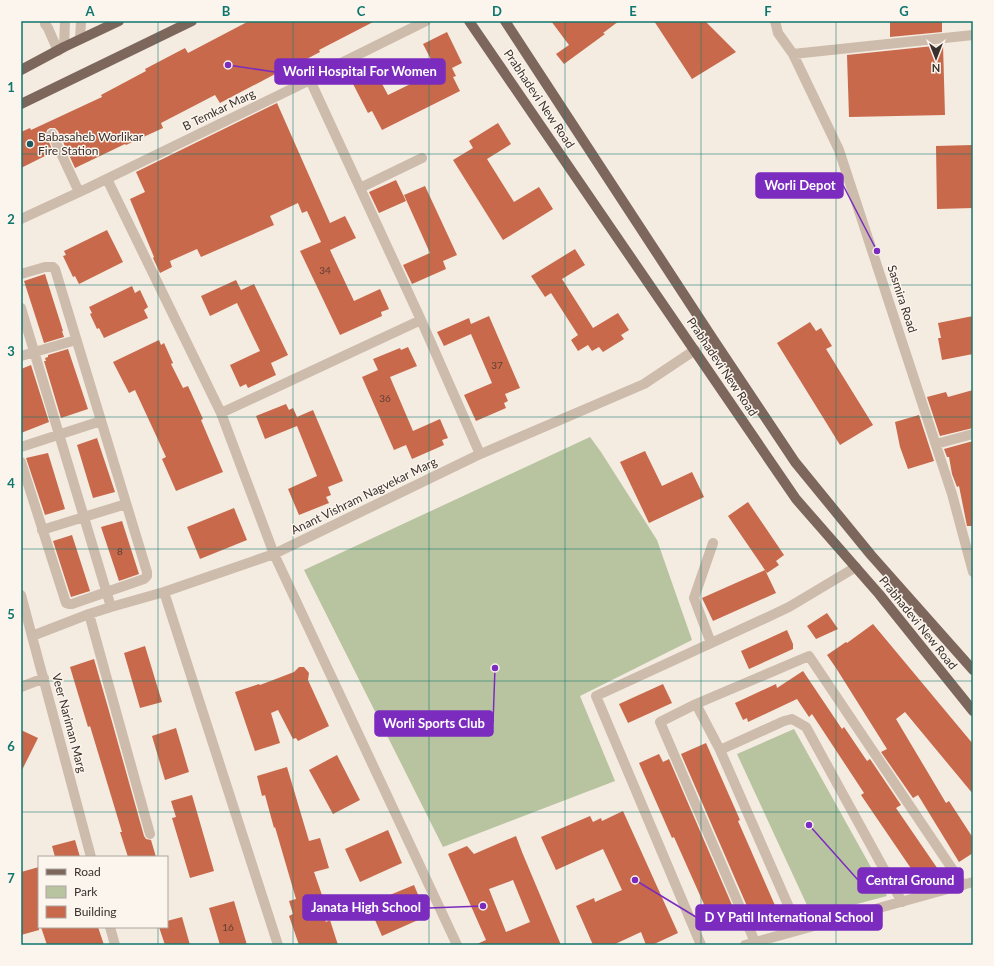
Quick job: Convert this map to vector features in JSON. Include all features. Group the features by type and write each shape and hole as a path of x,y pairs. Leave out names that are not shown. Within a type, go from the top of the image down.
{"main road":[{"path":"21,70 80,39 119,21"},
{"path":"21,104 192,21"},
{"name":"Prabhadevi New Road","path":"469,21 796,499 856,567 973,711"},
{"name":"Prabhadevi New Road","path":"506,21 795,462 871,555 973,670"}],"street":[{"path":"61,49 65,21"},
{"path":"80,39 81,21"},
{"name":"B Temkar Marg","path":"21,219 107,179 310,80 327,70 426,21"},
{"name":"Sasmira Road","path":"775,21 778,33 793,54 839,150 952,494 973,572"},
{"path":"45,24 61,49"},
{"path":"793,54 973,35"},
{"path":"310,80 421,320 480,454"},
{"path":"52,134 79,192"},
{"path":"360,188 422,158"},
{"path":"107,179 221,413 274,554 457,945"},
{"path":"21,274 44,267 53,267 55,269 147,576 144,579 72,604 66,603 21,462"},
{"path":"21,308 111,607"},
{"path":"221,413 421,320"},
{"path":"21,356 76,340"},
{"name":"Anant Vishram Nagvekar Marg","path":"32,636 89,614 164,592 274,554 480,454 644,384 695,350"},
{"path":"21,447 101,421"},
{"path":"936,444 973,434"},
{"path":"42,530 126,504"},
{"path":"711,643 694,598 713,542"},
{"path":"701,945 596,696 789,607 856,567"},
{"path":"164,592 278,945"},
{"name":"Veer Nariman Marg","path":"21,595 91,856"},
{"path":"89,614 150,834"},
{"path":"755,942 660,722 696,704 809,656 963,885"},
{"path":"21,687 44,678"},
{"path":"696,704 720,750 799,930"},
{"path":"720,750 784,721 792,719 806,727 902,902"},
{"path":"745,945 973,882"},
{"path":"110,928 115,945"}],"green space":[{"path":"590,437 657,540 692,640 580,696 615,781 443,847 304,570"},
{"path":"794,729 887,896 812,916 737,754"}],"building":[{"path":"249,21 375,21 319,50 320,52 220,103 215,95 161,123 163,128 75,168 58,131 55,128 50,128 47,130 46,134 53,152 21,168 21,132 30,128 31,130 102,97 101,95 146,71 145,69 185,48 188,53"},
{"path":"551,21 619,21 603,33 605,34 564,64 556,54 569,45"},
{"path":"654,21 705,21 736,52 692,79"},
{"path":"890,21 942,21 942,32 890,37"},
{"path":"447,32 462,63 452,68 456,76 453,77 460,91 382,130 372,111 368,113 351,80 374,69 388,95 437,71 423,44"},
{"path":"943,45 945,115 849,117 847,55"},
{"path":"277,103 330,223 345,216 356,238 330,250 354,301 380,289 389,309 381,312 382,316 340,335 300,251 321,242 307,211 302,213 298,203 270,216 274,225 201,257 197,249 170,261 172,267 160,273 130,199 145,192 136,172"},
{"path":"498,123 511,144 487,159 514,202 539,187 553,209 503,240 453,160 473,148 469,141"},
{"path":"973,145 973,208 937,209 936,146"},
{"path":"396,180 406,201 379,213 369,192"},
{"path":"425,186 457,255 443,261 446,269 412,284 403,265 430,253 404,195"},
{"path":"107,230 123,262 79,284 75,276 73,277 63,256 66,255 64,251"},
{"path":"575,249 585,265 562,279 593,328 618,313 629,330 621,335 624,339 603,352 599,347 592,351 588,345 578,351 571,340 578,335 551,293 545,297 531,276"},
{"path":"45,274 64,337 44,343 24,281"},
{"path":"236,280 241,290 254,284 288,355 271,363 276,375 248,388 246,384 240,387 230,365 260,351 237,303 210,316 201,296"},
{"path":"132,286 135,293 140,290 148,307 144,310 148,318 104,338 99,328 97,329 90,314 92,313 89,307"},
{"path":"489,316 520,388 505,394 508,401 504,403 506,408 476,421 464,395 492,383 471,334 444,346 437,332 469,318 471,324"},
{"path":"973,316 973,354 942,360 938,338 941,338 938,323"},
{"path":"810,322 816,331 821,328 832,346 826,349 873,425 840,445 777,343"},
{"path":"159,340 161,345 164,343 173,363 171,364 183,388 188,386 203,419 201,420 223,472 176,491 162,459 166,457 135,390 129,393 113,362"},
{"path":"408,347 417,366 390,377 413,431 440,419 448,438 442,440 444,445 412,459 406,445 394,450 362,377 378,370 373,359 400,348 401,350"},
{"path":"68,349 88,409 61,418 44,361 46,361 45,358 48,357 48,355"},
{"path":"31,365 49,422 21,433 21,369"},
{"path":"973,390 973,428 940,436 927,397 946,392 948,397"},
{"path":"286,404 289,410 293,408 297,417 313,410 343,481 328,487 331,495 326,497 329,503 299,515 288,489 317,476 297,426 265,439 256,416"},
{"path":"919,415 934,461 908,469 900,447 895,422"},
{"path":"97,438 115,492 93,498 77,445"},
{"path":"973,441 973,526 967,526 959,486 957,487 952,474 949,457 947,457 944,449"},
{"path":"645,451 662,486 692,472 704,497 649,523 620,462"},
{"path":"48,453 65,509 45,515 26,458"},
{"path":"748,502 784,555 776,561 779,565 767,573 728,516"},
{"path":"234,508 247,540 200,559 187,527"},
{"path":"122,521 139,574 119,581 101,527"},
{"path":"72,535 90,591 71,597 53,541"},
{"path":"765,570 776,593 713,621 702,598"},
{"path":"827,613 838,629 816,639 807,626"},
{"path":"873,624 973,744 973,794 905,712 896,719 946,803 949,801 973,838 973,853 959,862 918,795 913,798 881,752 887,749 827,655 846,642 847,643"},
{"path":"787,630 793,644 793,649 749,669 741,651"},
{"path":"145,646 162,702 140,708 124,653"},
{"path":"94,659 144,836 146,839 151,840 156,856 128,856 120,832 122,832 90,726 88,727 70,667"},
{"path":"299,667 304,667 309,673 308,680 329,726 298,741 296,738 293,739 278,710 271,713 280,743 255,751 235,692 259,684 260,685 294,672"},
{"path":"803,671 842,729 844,727 867,761 870,759 901,805 896,808 944,878 933,886 925,889 861,795 864,793 812,714 809,717 797,699 748,722 747,718 743,720 735,703 776,684 777,688"},
{"path":"663,684 672,703 628,723 619,704"},
{"path":"176,728 189,772 165,780 152,736"},
{"path":"21,730 38,738 21,772"},
{"path":"706,743 777,910 756,919 752,912 750,913 681,754"},
{"path":"659,754 663,762 669,759 738,919 715,929 674,837 672,838 639,763"},
{"path":"337,755 360,800 333,814 309,770"},
{"path":"287,767 309,841 320,838 329,868 314,872 323,898 317,900 326,922 330,920 338,945 299,945 289,916 293,914 289,901 296,899 265,795 262,796 257,776"},
{"path":"192,795 214,871 190,878 172,818 176,817 171,801"},
{"path":"623,811 678,933 652,945 646,945 641,932 613,945 593,945 576,906 594,898 595,902 622,890 603,849 556,870 541,837 590,816 593,822 601,818 602,821"},
{"path":"388,830 402,863 360,882 345,849"},
{"path":"516,836 561,945 475,945 486,940 448,854 467,846 474,854","holes":["513,880 530,922 506,932 489,889"]},
{"path":"75,840 80,856 55,856 52,846"},
{"path":"38,867 39,930 21,935 21,872"},
{"path":"414,885 427,916 382,936 368,904"},
{"path":"234,901 247,945 220,945 209,908"},
{"path":"182,917 190,945 165,945 159,928 168,928 168,921"},
{"path":"41,928 98,928 104,945 47,945"}],"place":[{"name":"Worli Hospital For Women","path":"228,65"},
{"name":"Babasaheb Worlikar Fire Station","path":"30,144"},
{"name":"Worli Depot","path":"877,251"},
{"name":"Worli Sports Club","path":"495,668"},
{"name":"Central Ground","path":"809,825"},
{"name":"D Y Patil International School","path":"635,880"},
{"name":"Janata High School","path":"483,906"}]}
